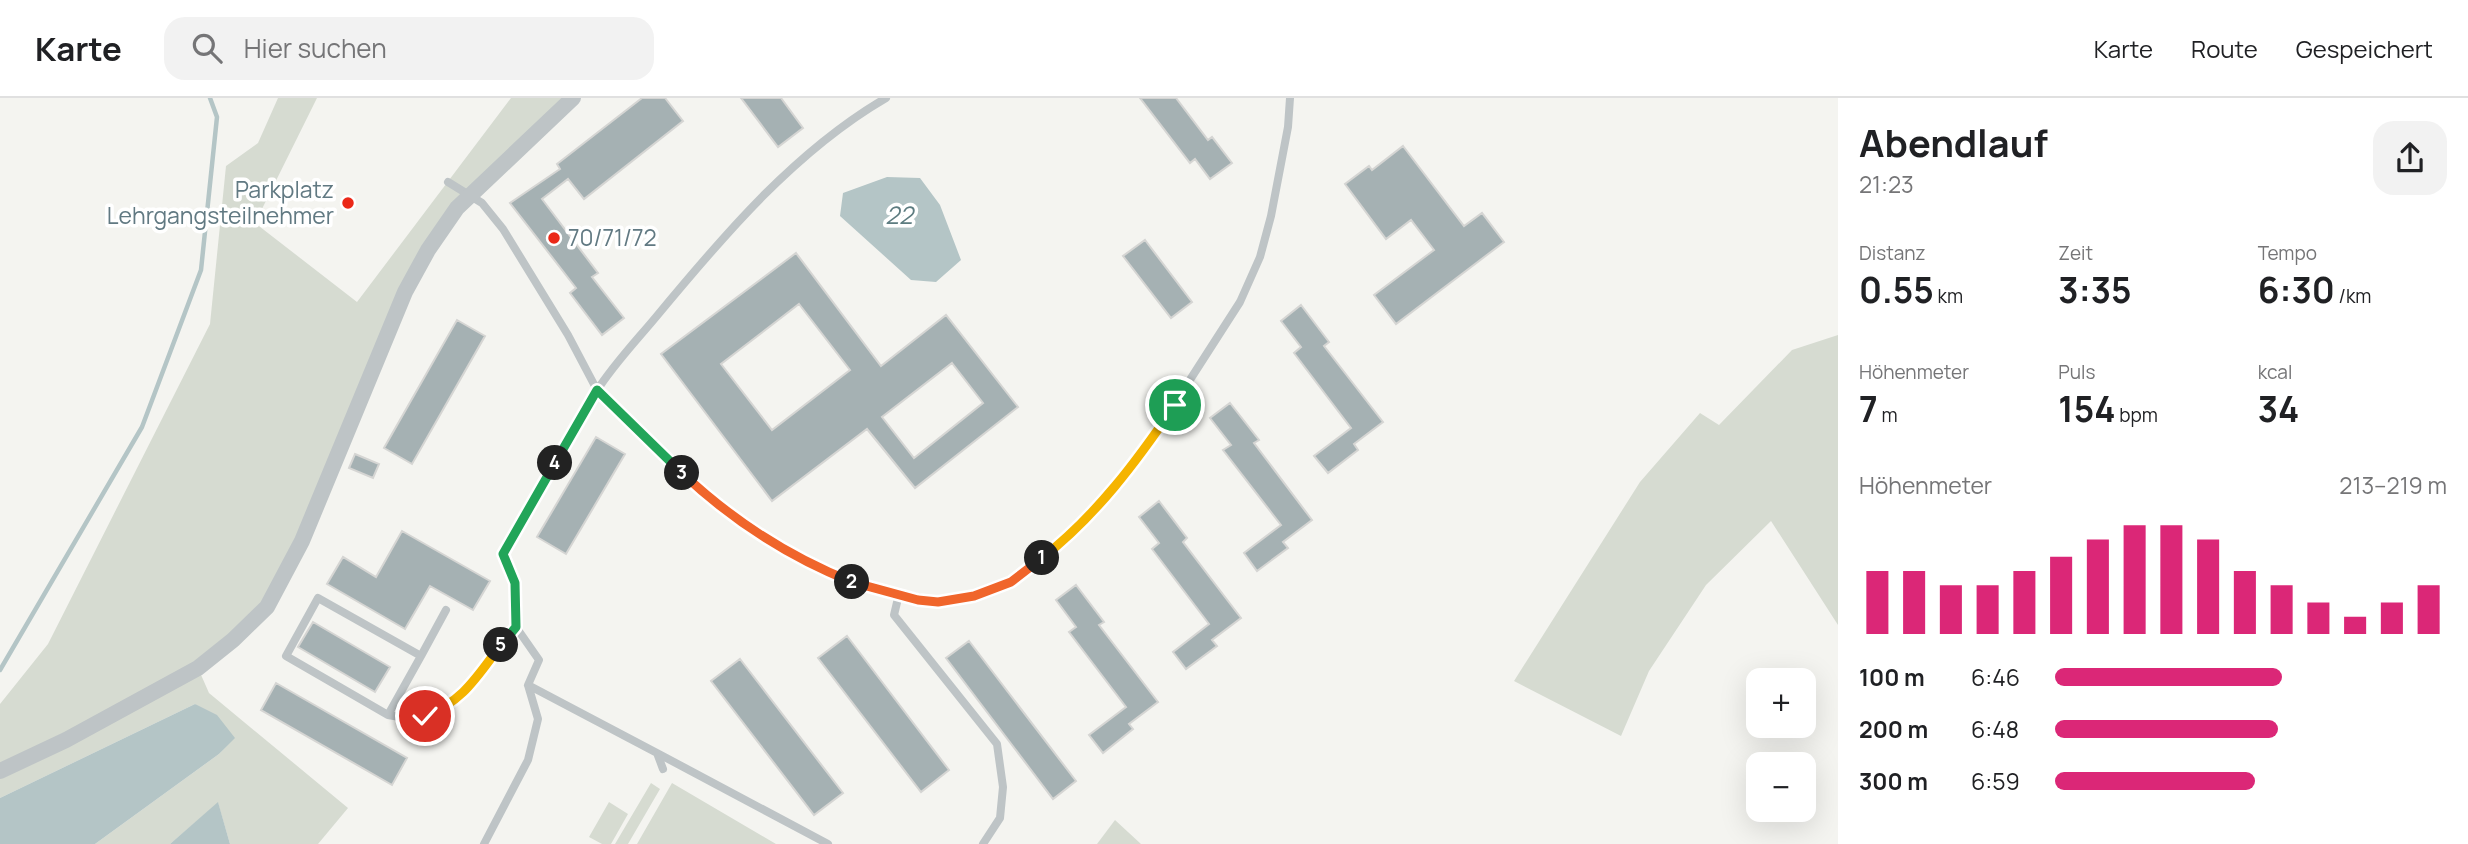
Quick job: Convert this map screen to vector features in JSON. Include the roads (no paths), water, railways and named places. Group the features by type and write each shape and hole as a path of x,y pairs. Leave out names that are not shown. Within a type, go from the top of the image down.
{"street":[{"path":"0,771 66,740 198,668 233,640 267,607 302,541 405,292 428,250 457,208 573,98"}],"lane":[{"path":"484,844 528,760 538,719 527,685 539,660 516,627 515,583 503,554 597,390 680,287 778,181 861,112 886,98"},
{"path":"448,182 482,203 503,229 568,335 597,390 690,480 742,523 804,562 852,582 938,602 974,596 1011,582 1083,520 1126,475 1206,358 1240,302 1260,257 1271,216 1288,127 1290,98"},
{"path":"899,594 894,615 997,744 1003,788 1000,818 983,844"},
{"path":"421,656 318,598 286,656 388,715 406,719 446,708 464,693 516,627"},
{"path":"388,715 446,610"},
{"path":"527,685 828,844"},
{"path":"657,753 663,769"}],"water":[{"name":"22","path":"887,177 920,178 940,205 961,260 936,282 911,280 840,216 843,193"},
{"path":"195,704 217,715 235,738 219,754 95,844 0,844 0,798"},
{"path":"218,802 230,844 170,844"}],"waterway":[{"path":"0,670 142,427 201,270 217,117 210,98"}],"place":[{"name":"Parkplatz Lehrgangsteilnehmer","path":"348,203"},
{"name":"70/71/72","path":"554,238"}]}
